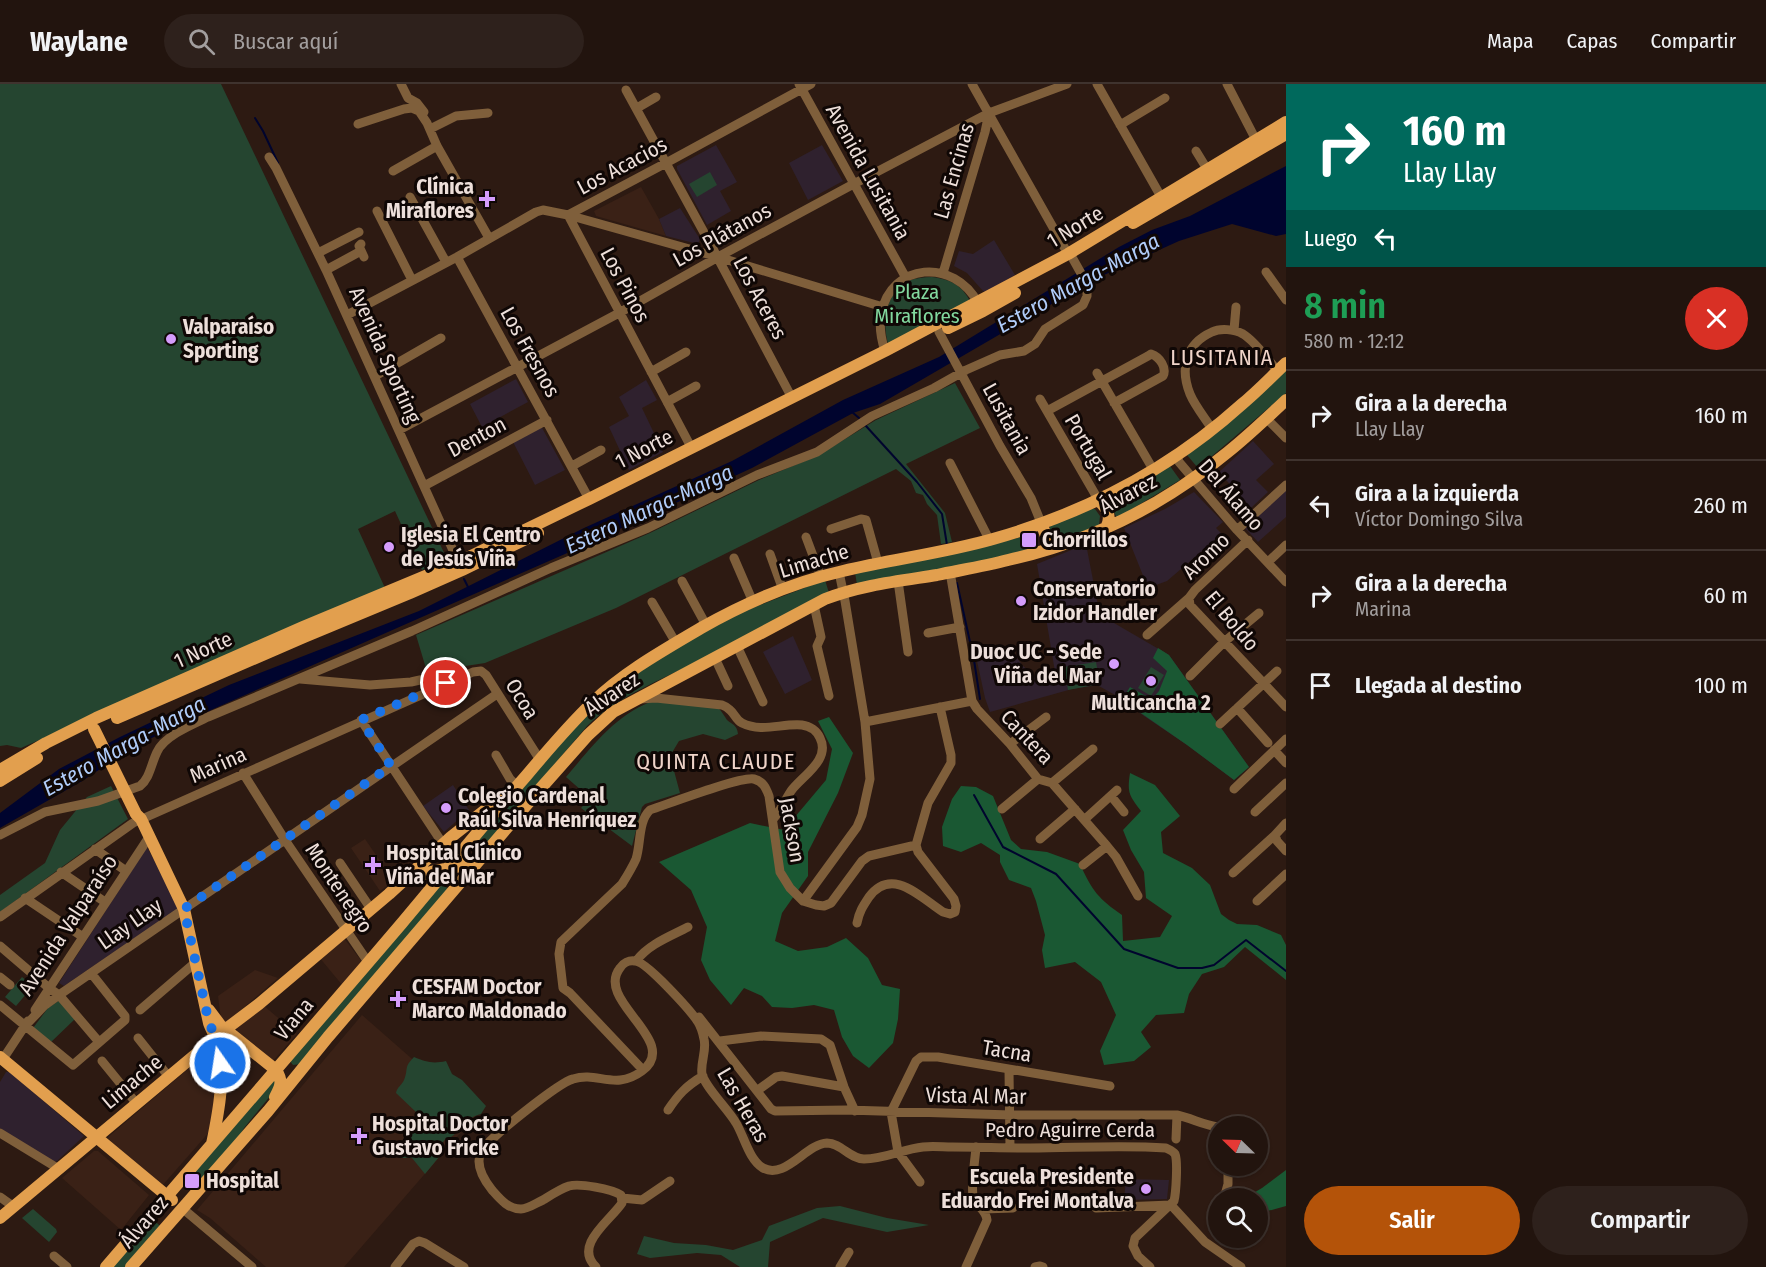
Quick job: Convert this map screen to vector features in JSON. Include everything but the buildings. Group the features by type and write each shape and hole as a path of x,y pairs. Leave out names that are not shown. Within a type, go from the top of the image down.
{"main road":[{"name":"1 Norte","path":"0,770 46,743 293,631 460,566 691,447 983,311 1073,260 1207,169 1286,122"},
{"name":"1 Norte","path":"1163,201 1286,134"},
{"name":"1 Norte","path":"939,332 978,303 1073,260"},
{"path":"952,326 974,309 978,303"},
{"name":"1 Norte","path":"0,781 47,752 100,731 460,566 887,354"},
{"name":"Limache","path":"0,1218 401,884 428,866 443,844 477,815 513,790 577,718 602,694 649,660 706,625 783,590 839,572 990,541 1042,525 1099,501 1177,456 1242,405 1282,367"},
{"name":"Álvarez","path":"131,1267 268,1112 328,1037 588,735 613,712 814,605 844,592 1010,560 1078,540 1106,528 1166,497 1193,478 1228,452 1286,400"},
{"path":"1099,501 1109,513 1110,520 1106,528"},
{"path":"1042,525 1047,539 1054,547"},
{"path":"121,708 100,731 184,909 209,1023 216,1038 220,1057 222,1082 212,1146"},
{"name":"Viana","path":"106,1267 212,1146 513,790"},
{"path":"428,866 447,869 479,861"},
{"path":"207,1007 221,1026 276,1070 281,1077 282,1084 268,1112"},
{"path":"315,1025 328,1037"},
{"path":"1,1060 182,1208"}],"street":[{"path":"401,84 408,98 417,103 424,112 437,146 489,238"},
{"name":"Los Acacios","path":"347,315 536,212 543,210 568,215 666,163 800,87 811,84"},
{"path":"0,835 45,812 98,801 140,786 146,782 158,749 165,742 198,722 648,528 758,475 817,452 872,416 934,388 966,370 1000,355 1024,351 1035,344 1045,329 1083,305 1088,296 1088,284 972,84"},
{"name":"Los Plátanos","path":"399,430 989,113 1067,84"},
{"path":"1097,84 1163,201"},
{"path":"1227,84 1256,140"},
{"name":"Avenida Lusitania","path":"800,87 906,278"},
{"name":"Los Aceres","path":"626,90 638,108 792,398"},
{"path":"638,108 656,98"},
{"path":"1120,125 1165,98"},
{"path":"358,124 408,108 419,111 429,126"},
{"path":"429,126 456,116 488,113"},
{"name":"Las Encinas","path":"943,273 989,113"},
{"path":"393,171 437,146"},
{"path":"1196,151 1207,169"},
{"name":"Avenida Sporting","path":"269,157 326,270 460,566"},
{"path":"410,197 446,262"},
{"path":"376,211 412,280"},
{"path":"568,215 883,307"},
{"name":"Los Pinos","path":"568,215 691,447"},
{"path":"318,253 359,232"},
{"path":"326,270 362,251"},
{"name":"Los Fresnos","path":"457,256 590,499"},
{"path":"1266,272 1282,284 1286,300"},
{"path":"887,354 880,328 883,307 892,291 906,278 921,273 943,273 960,281 970,290 978,303"},
{"path":"1234,330 1236,307"},
{"path":"1212,429 1191,396 1186,381 1187,356 1192,346 1202,337 1215,331 1234,330 1243,334 1282,367"},
{"name":"Lusitania","path":"939,332 1000,446 1031,498 1042,525"},
{"path":"375,376 441,338"},
{"path":"651,372 686,352"},
{"name":"Portugal","path":"1047,411 1100,377 1151,354 1157,357 1164,368 1162,376 1114,403"},
{"path":"1100,377 1154,471"},
{"path":"667,402 696,386"},
{"name":"Portugal","path":"1040,399 1099,501"},
{"path":"1266,418 1286,438"},
{"name":"Denton","path":"424,486 547,420"},
{"path":"572,466 601,450"},
{"name":"Del Álamo","path":"1177,456 1179,462 1237,530 1286,582"},
{"path":"950,463 990,541"},
{"path":"1237,530 1286,485"},
{"path":"831,529 861,519 866,520 878,563"},
{"path":"806,537 821,577"},
{"name":"Aromo","path":"1189,598 1194,590 1248,540"},
{"path":"1268,562 1286,545"},
{"path":"770,554 783,590"},
{"path":"734,558 753,602"},
{"name":"Jackson","path":"643,1070 570,993 564,990 561,983 559,946 622,884 635,861 643,820 650,810 749,779 761,782 769,796 780,872 789,888 802,901 857,827 870,778 865,722 839,572"},
{"name":"Cantera","path":"950,572 972,701 1038,779 1052,783 1107,846 1116,857 1138,896"},
{"path":"682,581 706,625"},
{"path":"898,581 908,652"},
{"name":"El Boldo","path":"1147,635 1189,598"},
{"name":"El Boldo","path":"1189,598 1190,605 1286,707"},
{"path":"652,602 676,643"},
{"path":"814,605 821,637 817,646 829,696"},
{"path":"1190,676 1224,642 1259,613"},
{"path":"928,633 960,627"},
{"path":"737,646 763,702"},
{"path":"715,658 728,686"},
{"path":"1220,724 1277,671"},
{"path":"297,679 370,685 411,682 456,672 467,674"},
{"name":"Ocoa","path":"467,674 483,672 540,759"},
{"name":"Marina","path":"0,917 139,815 243,773 467,674"},
{"name":"Llay Llay","path":"25,1026 45,1005 59,995 497,694"},
{"path":"634,700 656,698 715,703 731,710 737,720 751,726 765,728 803,725 811,728 823,743 818,762 792,790 774,818"},
{"path":"865,722 972,701"},
{"path":"856,923 861,908 873,892 886,883 902,885 943,912 950,914 954,912 956,906 954,899 918,852 916,845 928,803 951,763 940,707"},
{"path":"1238,708 1286,763"},
{"path":"1010,744 1046,717"},
{"path":"361,720 443,844"},
{"path":"1233,789 1271,747 1286,739"},
{"path":"1052,783 1093,749"},
{"path":"496,754 510,779 513,790"},
{"name":"Montenegro","path":"243,773 285,840 368,962"},
{"path":"1002,809 1038,779"},
{"path":"1255,812 1286,783"},
{"path":"1084,820 1114,793 1124,812"},
{"path":"1040,839 1075,809"},
{"path":"1233,873 1286,823"},
{"path":"1275,835 1286,851"},
{"name":"Avenida Valparaíso","path":"1,1060 149,837"},
{"path":"802,901 824,906 831,903 862,861 869,856 916,845"},
{"path":"1083,865 1107,846"},
{"path":"95,849 126,870"},
{"path":"340,863 371,909"},
{"path":"61,872 105,902"},
{"path":"1257,901 1286,874"},
{"path":"25,898 83,937"},
{"path":"596,1267 588,1257 589,1246 595,1235 622,1203 621,1195 614,1191 573,1185 526,1208 517,1209 507,1205 487,1184 480,1167 480,1152 489,1141 542,1098 569,1080 583,1077 618,1081 634,1076 649,1064 652,1049 648,1037 622,1002 615,982 619,969 623,965 637,960 651,947 688,927"},
{"path":"0,946 59,995 99,1042"},
{"name":"Las Heras","path":"637,960 650,968 691,1010"},
{"path":"140,1010 196,962"},
{"path":"0,1005 73,1065 125,1020 125,1016 91,973"},
{"path":"0,977 10,985"},
{"name":"Las Heras","path":"667,980 698,1022 704,1040 703,1076 729,1111 754,1159 766,1170 781,1168 826,1143 860,1159 882,1157 898,1152"},
{"path":"691,1010 720,1041 758,1090 776,1077 782,1076 844,1087"},
{"path":"720,1041 761,1036 821,1039 830,1044 844,1087 855,1110"},
{"path":"138,1038 169,1077"},
{"name":"Tacna","path":"891,1112 916,1061 921,1057 938,1057 1110,1086"},
{"path":"102,1062 137,1104"},
{"path":"1010,1070 1010,1148"},
{"path":"668,1110 679,1094 703,1076"},
{"name":"Vista Al Mar","path":"758,1090 775,1111 1177,1115 1208,1125"},
{"path":"891,1112 898,1152 920,1182"},
{"path":"1176,1139 1177,1115"},
{"path":"0,1133 59,1169"},
{"name":"Pedro Aguirre Cerda","path":"898,1152 922,1147 1167,1148 1176,1155 1175,1195 1171,1205"},
{"path":"966,1267 986,1226 987,1214 977,1204 973,1195 976,1147"},
{"path":"622,1198 642,1200 670,1181"},
{"path":"0,1197 14,1207"},
{"path":"1150,1267 1134,1251 1133,1242 1171,1205"},
{"path":"1096,1208 1171,1205 1205,1242 1241,1267"},
{"path":"182,1208 252,1267"},
{"path":"982,1209 1013,1208"},
{"path":"395,1267 413,1244 419,1241 464,1267"},
{"path":"840,1267 849,1252"},
{"path":"54,1256 67,1267"},
{"path":"1035,1267 1043,1267"}],"shaded area":[{"path":"716,145 737,182 720,191 731,211 707,225 677,166"},
{"path":"822,145 843,181 808,200 789,163"},
{"path":"641,187 666,236 596,216 594,211"},
{"path":"680,208 700,239 698,244 666,236 659,219"},
{"path":"994,240 1015,275 986,292 967,273 954,266 959,251 973,254"},
{"path":"516,379 528,402 482,427 470,404"},
{"path":"646,380 657,400 642,408 663,452 629,470 609,427 629,416 619,397"},
{"path":"541,426 565,470 535,485 513,442"},
{"path":"1253,441 1274,464 1256,480 1268,492 1251,508 1219,472"},
{"path":"1286,490 1286,517 1258,542 1245,528"},
{"path":"1194,492 1223,522 1216,528 1222,534 1167,581 1148,588 1124,528 1165,509"},
{"name":"Duoc UC - Sede Viña del Mar","path":"1086,544 1099,611 1115,621 1114,623 1169,655 1249,767 1234,780 1117,696 1097,685 1072,689 990,712 977,661 1014,654 1036,677 1047,680 1056,678 1037,564"},
{"path":"793,636 812,680 785,694 763,652"},
{"name":"Colegio Cardenal Raúl Silva Henríquez","path":"453,785 469,810 444,832 423,806"},
{"name":"Hospital Clínico Viña del Mar","path":"365,839 394,881 380,891 351,848"},
{"path":"147,847 179,908 64,986 59,983"},
{"path":"343,937 363,963 343,986 319,957"},
{"path":"255,970 278,978 226,1023 221,1019 218,996"},
{"path":"263,1005 297,1034 272,1062 237,1032 237,1027"},
{"name":"Hospital Doctor Gustavo Fricke","path":"362,1015 476,1115 344,1267 266,1267 210,1218 197,1210"},
{"path":"215,1046 218,1082 211,1130 161,1187 107,1138"},
{"path":"6,1072 10,1072 84,1136 57,1161 52,1162 0,1128 0,1082"},
{"path":"94,1151 98,1151 149,1195 121,1230 62,1178"},
{"name":"Escuela Presidente Eduardo Frei Montalva","path":"1126,1179 1169,1180 1167,1199 1124,1200"}],"green space":[{"name":"Valparaíso Sporting","path":"0,84 221,84 447,559 422,570 395,511 358,529 385,588 21,748 0,746"},
{"path":"710,172 717,185 697,197 689,184"},
{"name":"Plaza Miraflores","path":"932,277 956,284 971,303 889,346 886,319 890,300 895,292 908,281"},
{"path":"1286,369 1286,393 1198,468 1187,455"},
{"path":"955,383 980,428 906,464 945,513 952,542 941,544 937,515 927,504 923,495 916,493 911,481 896,469 616,608 485,663 428,675 416,635 650,533 759,480 819,455 876,420"},
{"path":"1170,466 1180,480 1117,518 1108,500"},
{"path":"1095,509 1100,516 1099,525 1056,542 1052,538 1050,526"},
{"path":"1029,535 1034,549 952,569 857,585 855,572 950,554"},
{"path":"825,580 829,593 731,645 640,689 599,715 587,726 479,853 470,846 588,710 610,691 716,622"},
{"path":"1158,648 1169,655 1249,767 1234,780 1122,700 1130,687 1153,698 1159,691 1167,671 1153,658"},
{"path":"1096,662 1100,684 1068,690 1064,667"},
{"name":"Multicancha 2","path":"1151,667 1164,675 1151,696 1138,688"},
{"path":"656,700 712,705 719,709 737,729 738,734 725,740 703,734 679,741 670,756 680,793 642,807 632,846 581,808 590,798 566,777 595,743 617,722 629,713"},
{"path":"829,717 853,753 838,793 808,852 808,876 782,913 775,941 798,951 827,947 846,938 868,958 882,985 900,989 898,1019 893,1043 869,1068 853,1056 842,1037 834,1010 814,1005 792,1008 772,1007 762,996 744,988 731,1005 710,980 701,960 707,927 691,890 659,862 750,823 784,830 826,780 832,749 818,721"},
{"path":"1130,773 1155,785 1180,816 1161,832 1163,853 1192,868 1210,885 1221,914 1229,920 1237,924 1257,925 1281,935 1286,945 1286,980 1245,947 1224,967 1202,974 1189,994 1184,1013 1156,1015 1141,1032 1151,1047 1134,1061 1104,1065 1100,1051 1116,1015 1101,982 1075,962 1045,968 1042,950 1045,935 1031,888 1009,880 1000,862 1000,855 981,843 961,852 943,846 942,827 952,799 961,786 976,787 993,796 1011,840 1021,849 1047,852 1080,864 1097,894 1122,915 1123,941 1160,937 1172,916 1146,898 1144,872 1123,830 1141,811 1130,794"},
{"path":"111,786 128,819 0,912 0,895 45,863 60,830 87,797"},
{"path":"439,883 449,889 301,1064 293,1065 289,1060"},
{"path":"22,977 33,986 16,1006 5,997"},
{"path":"60,1000 75,1019 50,1043 33,1028 48,1008"},
{"path":"414,1057 430,1062 446,1061 452,1074 462,1080 486,1106 481,1114 471,1118 453,1136 446,1138 438,1149 439,1157 425,1174 412,1158 403,1158 398,1155 401,1143 417,1128 417,1113 396,1093 404,1080 407,1066"},
{"path":"275,1076 280,1084 239,1137 192,1190 187,1189 184,1183"},
{"path":"1286,1170 1286,1206 1268,1211 1268,1188 1262,1188"},
{"path":"840,1206 887,1218 929,1225 887,1232 823,1218 770,1242 768,1267 740,1267 721,1255 697,1253 650,1258 637,1254 644,1236 674,1243 733,1250 762,1240 769,1226 817,1208"},
{"path":"33,1209 56,1229 57,1232 49,1242 22,1218"},
{"path":"153,1219 160,1226 128,1267 112,1267"}],"water":[{"name":"Estero Marga-Marga","path":"1286,166 1286,234 1276,236 1232,224 1179,241 1093,280 880,404 853,413 752,468 565,554 211,710 137,745 82,781 0,828 0,813 59,769 120,737 229,685 419,611 584,528 732,461 843,400 939,357 1119,247 1152,230 1190,216"}],"waterway":[{"path":"255,118 278,163"},
{"path":"852,412 859,418"},
{"path":"866,426 917,482 942,514 947,545"},
{"path":"464,579 468,587"},
{"path":"957,583 980,699"},
{"path":"974,795 1003,847 1056,874 1124,949 1178,968 1202,968 1214,965 1246,940 1286,971"}],"place":[{"name":"Clínica Miraflores","path":"487,199"},
{"name":"Valparaíso Sporting","path":"171,339"},
{"name":"Chorrillos","path":"1029,540"},
{"name":"Iglesia El Centro de Jesús Viña","path":"389,547"},
{"name":"Conservatorio Izidor Handler","path":"1021,601"},
{"name":"Duoc UC - Sede Viña del Mar","path":"1114,664"},
{"name":"Multicancha 2","path":"1151,681"},
{"name":"Colegio Cardenal Raúl Silva Henríquez","path":"446,808"},
{"name":"Hospital Clínico Viña del Mar","path":"373,865"},
{"name":"CESFAM Doctor Marco Maldonado","path":"398,999"},
{"name":"Hospital Doctor Gustavo Fricke","path":"359,1136"},
{"name":"Hospital","path":"192,1181"},
{"name":"Escuela Presidente Eduardo Frei Montalva","path":"1146,1189"}],"district":[{"name":"LUSITANIA","path":"1222,357"},
{"name":"QUINTA CLAUDE","path":"716,761"}],"route":[{"path":"220,1063 184,909 391,766 361,720 446,683"}]}
